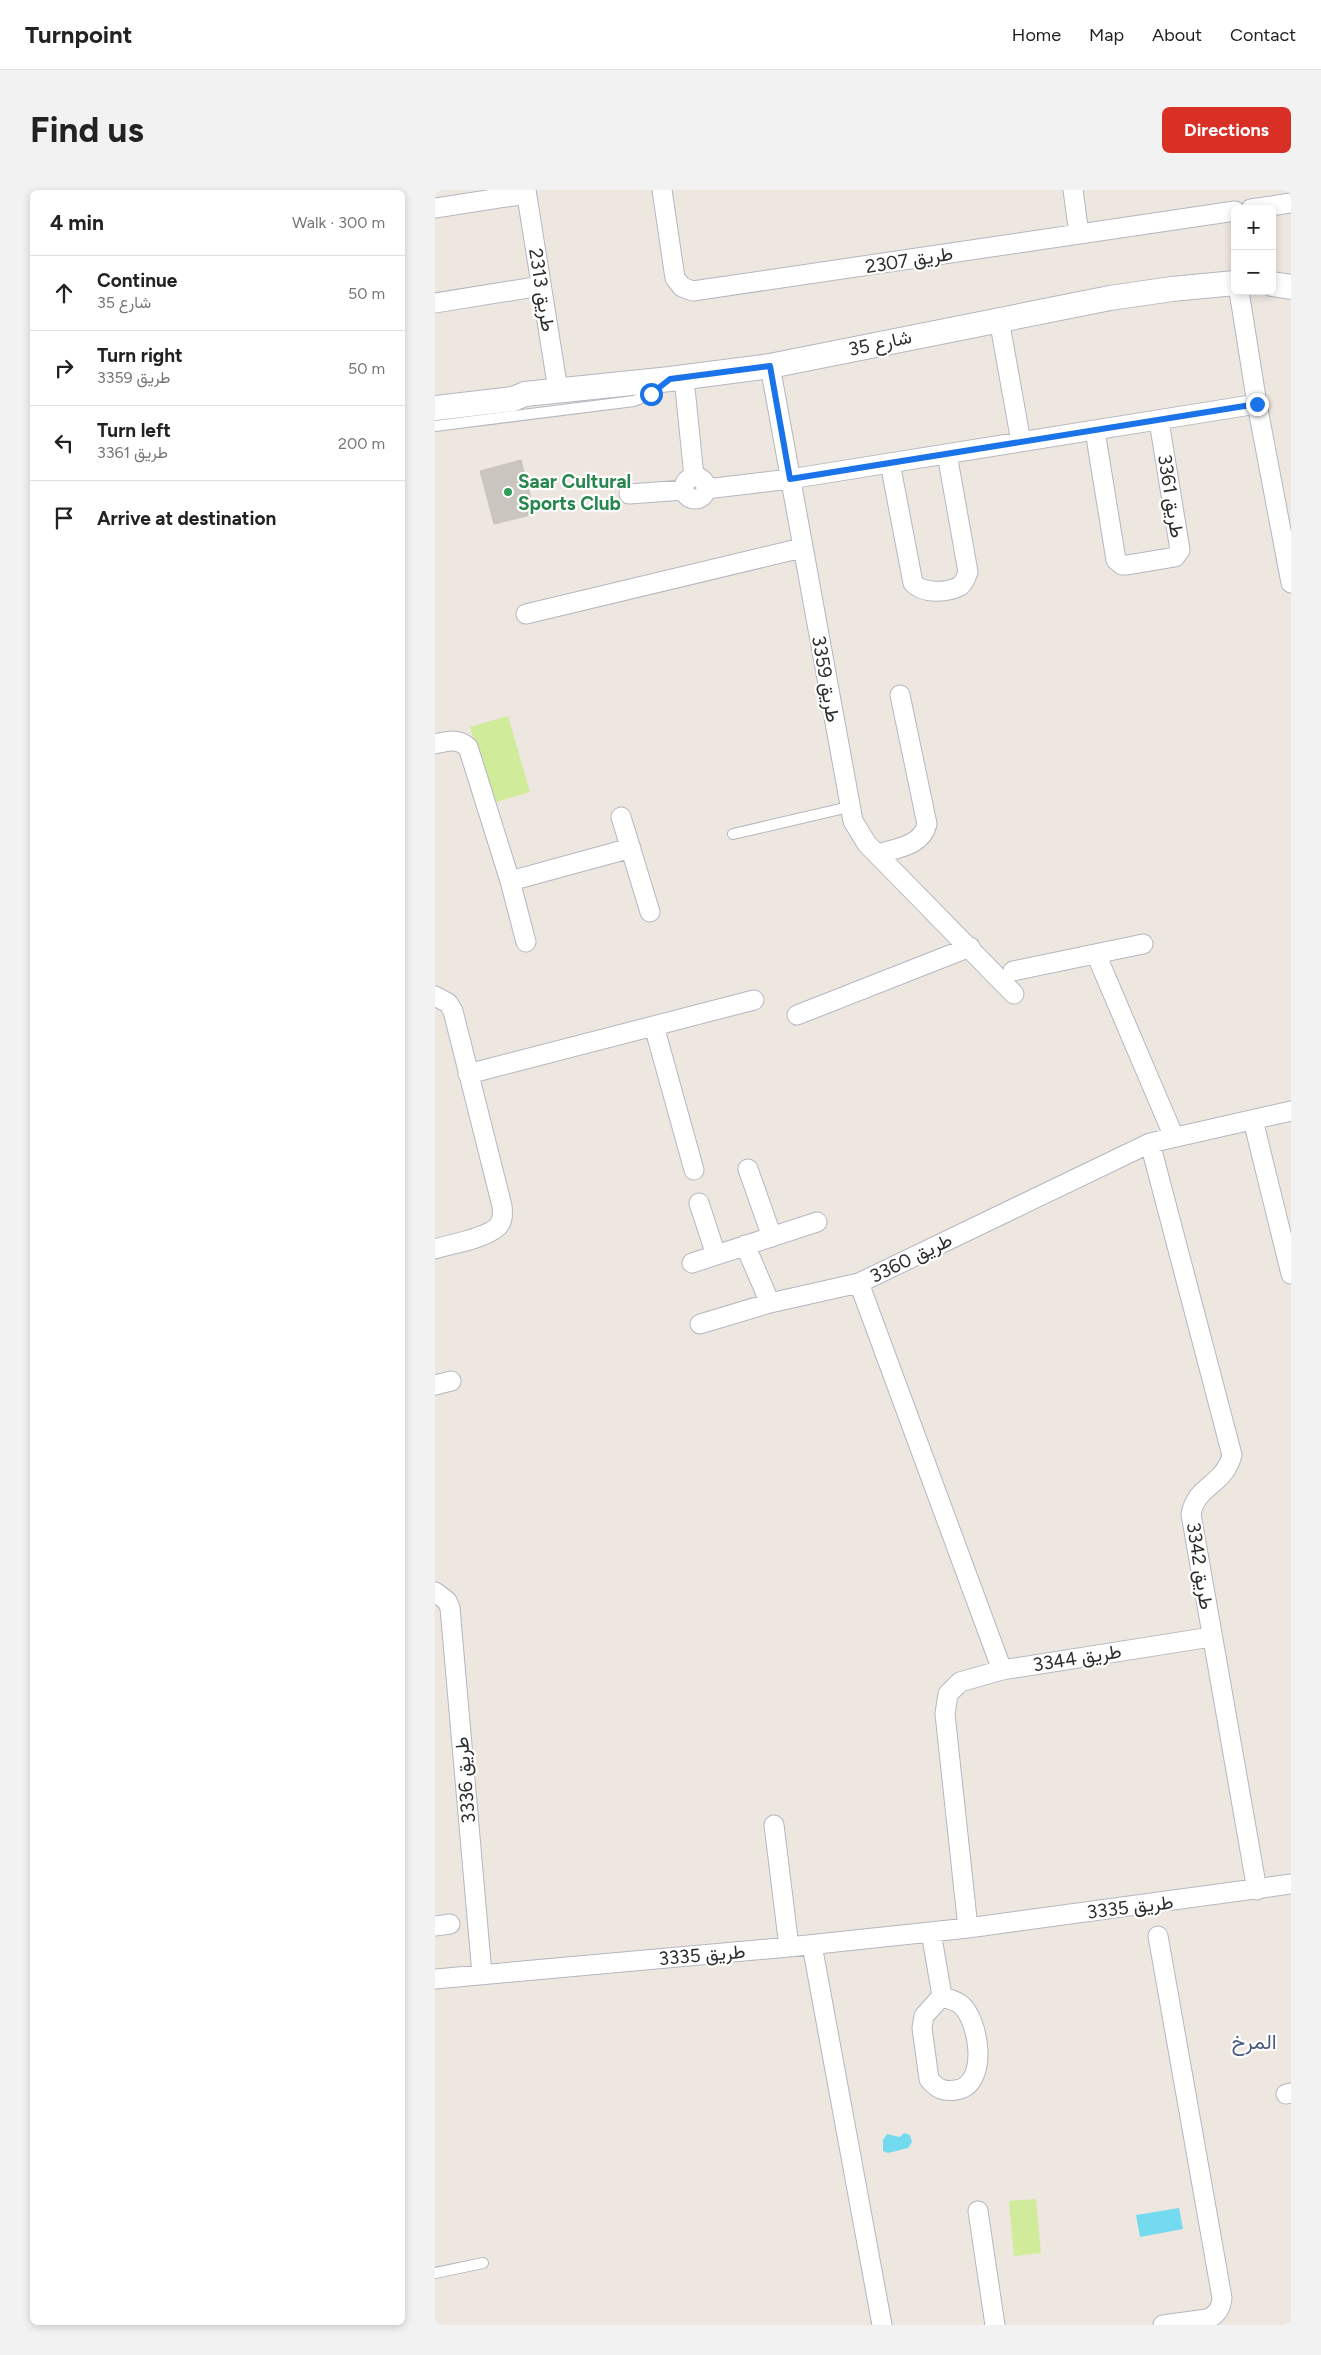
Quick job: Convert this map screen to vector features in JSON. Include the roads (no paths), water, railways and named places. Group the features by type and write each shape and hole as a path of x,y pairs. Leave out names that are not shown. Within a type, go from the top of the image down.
{"street":[{"name":"طريق 2307","path":"662,190 675,278 682,287 693,291 1231,212"},
{"path":"1073,190 1079,234"},
{"path":"435,208 526,192"},
{"name":"طريق 2313","path":"526,192 558,390"},
{"path":"1276,205 1291,203"},
{"name":"شارع 35","path":"435,408 513,399 525,394 770,366 1110,298 1231,283"},
{"path":"1276,284 1291,286"},
{"path":"435,303 541,286"},
{"path":"1240,295 1257,404 1284,504 1291,583"},
{"path":"999,319 1021,442"},
{"name":"طريق 3359","path":"770,366 849,807 859,833 877,854 1014,994"},
{"path":"677,378 695,485"},
{"name":"شارع 35","path":"435,396 512,388 525,394"},
{"path":"629,494 695,485 790,479 1257,404"},
{"name":"طريق 3361","path":"1095,431 1116,560 1122,565 1127,565 1175,557 1180,550 1159,421"},
{"path":"890,463 913,583 919,589 927,592 935,591 960,586 968,572 947,454"},
{"path":"527,614 802,548"},
{"path":"877,854 918,841 925,834 927,824 900,695"},
{"path":"435,744 455,740 462,742 468,747 510,881 526,942"},
{"path":"621,817 650,912"},
{"path":"510,881 631,848"},
{"path":"1013,971 1143,944"},
{"path":"797,1015 970,947"},
{"path":"1096,954 1174,1137"},
{"path":"435,996 448,1003 453,1011 503,1206 503,1218 497,1228 487,1233 435,1249"},
{"path":"469,1074 753,1000"},
{"path":"654,1026 695,1170"},
{"name":"طريق 3360","path":"1002,1670 859,1283 1150,1143 1291,1111"},
{"path":"1253,1120 1291,1274"},
{"name":"طريق 3342","path":"1150,1143 1231,1455 1229,1469 1219,1480 1200,1494 1193,1503 1191,1514 1211,1637 1257,1890"},
{"path":"747,1169 772,1237"},
{"path":"699,1203 715,1255"},
{"path":"692,1263 817,1222"},
{"path":"745,1245 770,1303"},
{"path":"700,1324 770,1303 859,1283"},
{"name":"طريق 3336","path":"435,1592 447,1601 450,1608 482,1974"},
{"name":"طريق 3344","path":"968,1928 945,1714 949,1694 960,1682 1002,1670 1211,1637"},
{"path":"774,1825 789,1947"},
{"name":"طريق 3335","path":"435,1979 812,1945 968,1928 1291,1884"},
{"path":"931,1932 942,1996"},
{"path":"1158,1936 1222,2298 1222,2305 1214,2316 1207,2319 1163,2325"},
{"path":"812,1945 882,2325"},
{"path":"942,1996 960,2004 969,2016 976,2041 979,2065 973,2080 962,2089 945,2092 929,2080 922,2028 924,2016 942,1996"},
{"path":"978,2211 995,2325"}],"lane":[{"path":"435,426 634,401 651,394 677,378"},
{"path":"733,834 849,807"},
{"path":"435,2273 483,2263"}],"water":[{"path":"904,2133 910,2135 912,2142 908,2148 888,2153 883,2151 883,2140 887,2134 900,2137"},
{"path":"1179,2208 1183,2229 1140,2237 1136,2215"}],"place":[{"name":"Saar Cultural Sports Club","path":"508,492"}],"district":[{"name":"المرخ","path":"1254,2041"}]}
